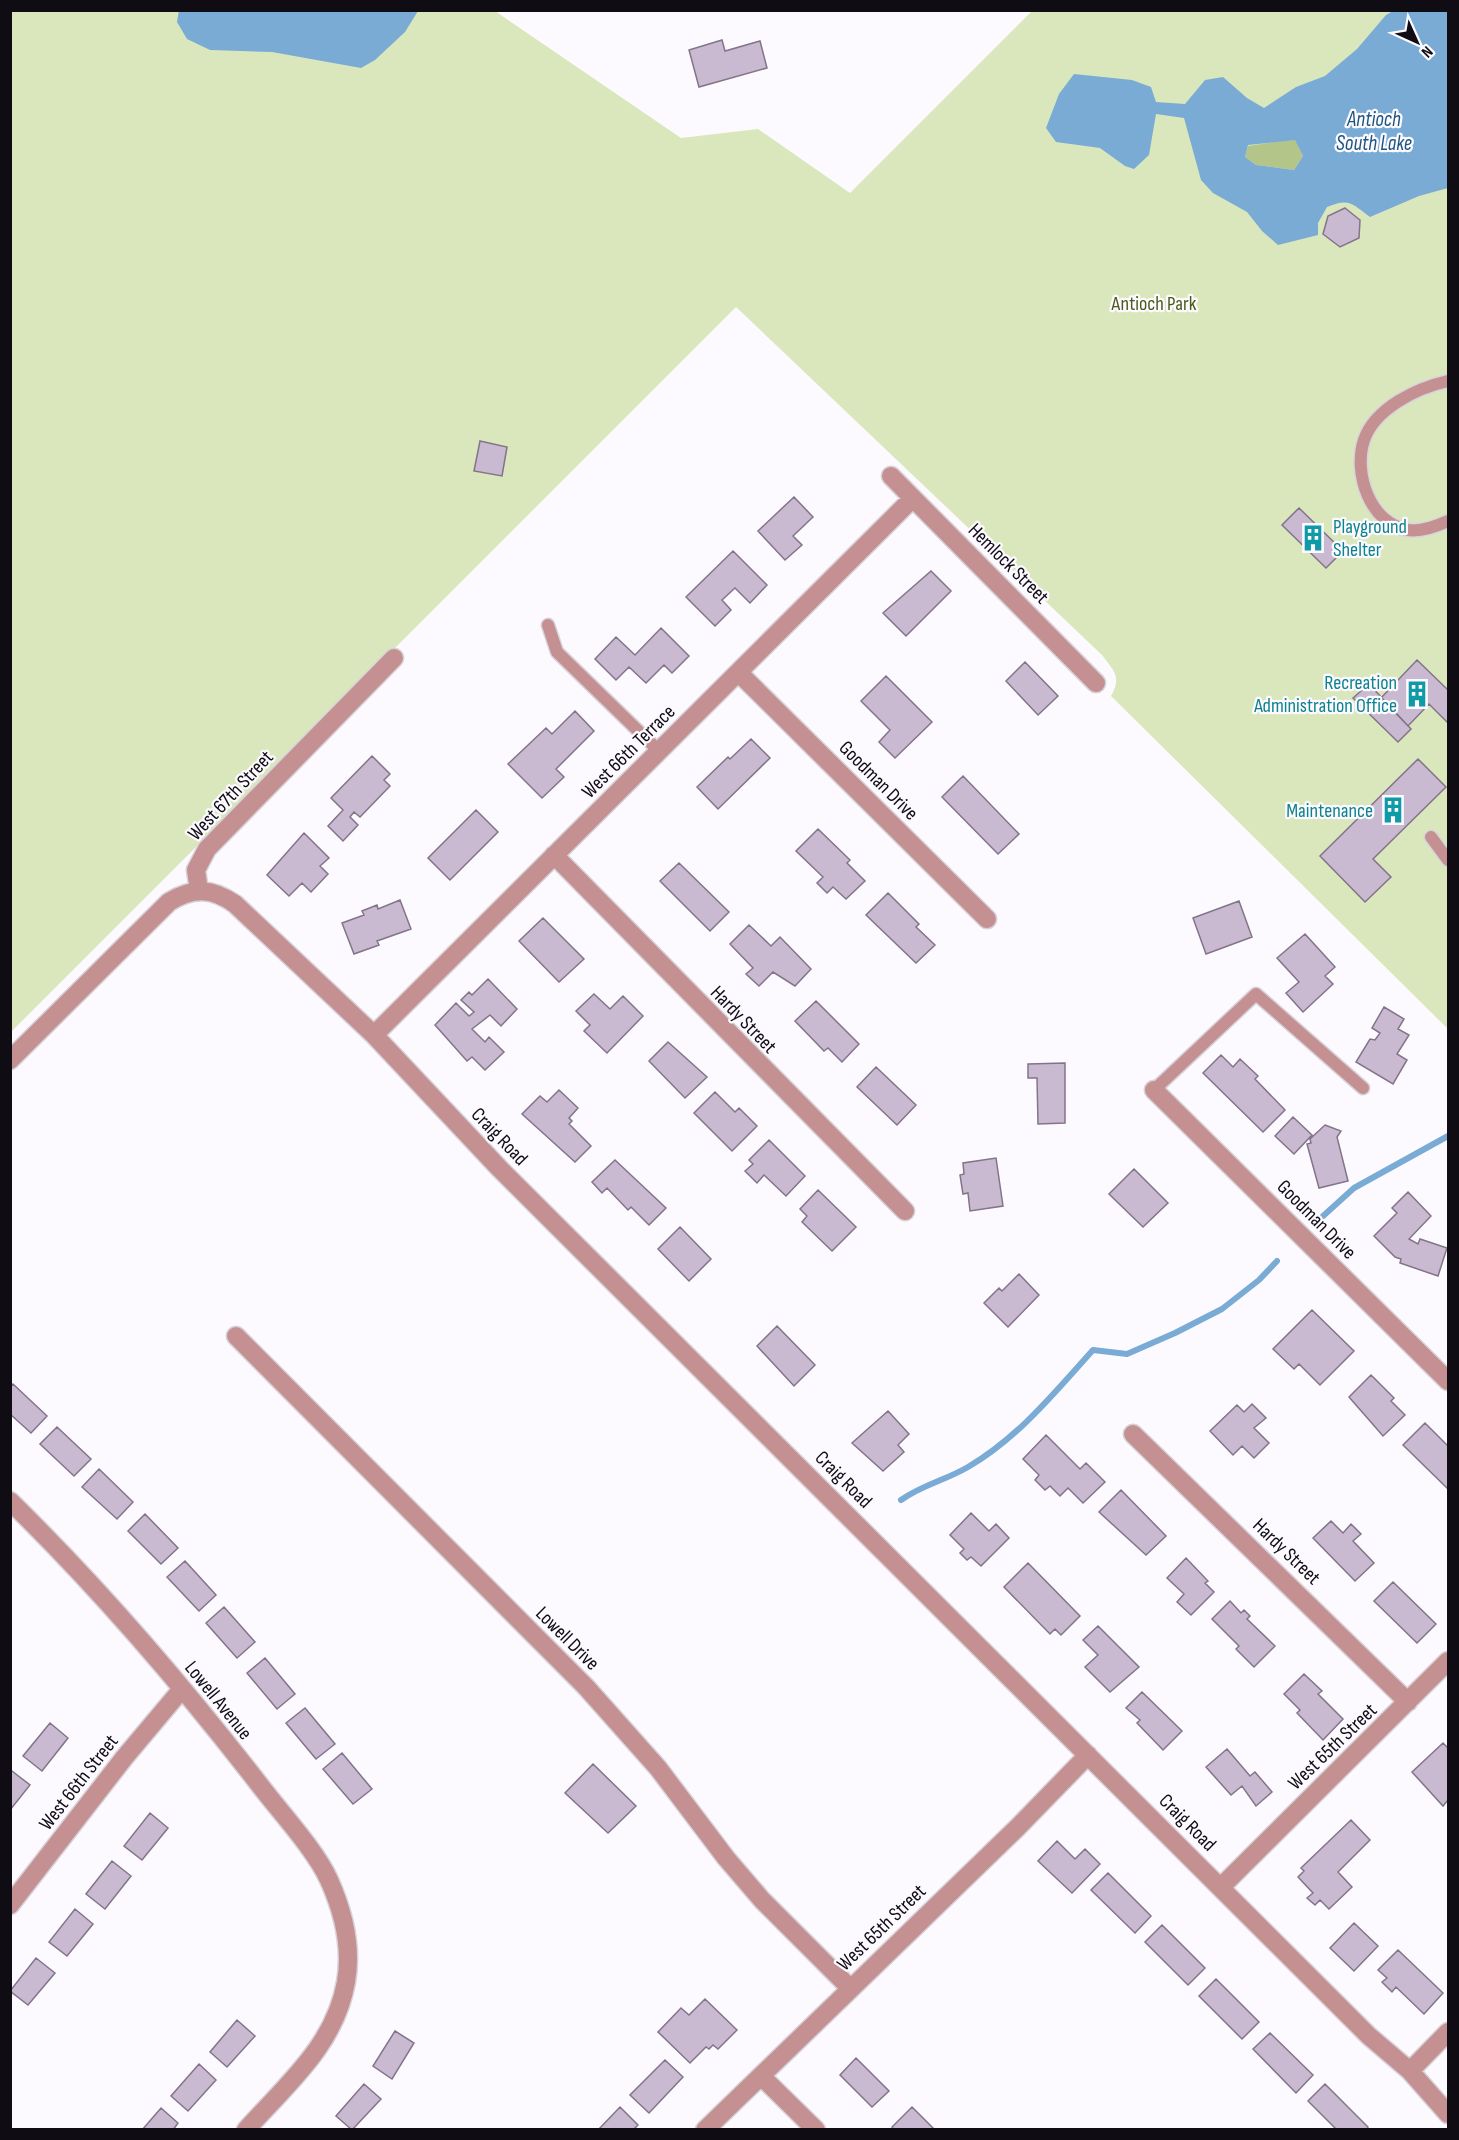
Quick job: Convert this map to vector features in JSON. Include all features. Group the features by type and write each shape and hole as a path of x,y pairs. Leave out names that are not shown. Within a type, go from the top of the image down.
{"street":[{"name":"Hemlock Street","path":"891,476 1096,683"},
{"name":"West 66th Terrace","path":"374,1035 913,498"},
{"name":"West 67th Street","path":"199,891 196,870 207,849 394,658"},
{"name":"Goodman Drive","path":"739,673 987,919"},
{"name":"Hardy Street","path":"554,855 905,1212"},
{"name":"Craig Road","path":"199,891 212,891 235,904 374,1035 517,1185 1369,2036 1410,2071 1449,2114"},
{"path":"10,1060 169,902 184,893 199,891"},
{"name":"Goodman Drive","path":"1154,1090 1449,1382"},
{"name":"Lowell Drive","path":"236,1336 586,1687 645,1752 726,1858 762,1900 850,1988"},
{"name":"Hardy Street","path":"1133,1434 1408,1702"},
{"name":"Lowell Avenue","path":"10,1501 105,1599 182,1689 253,1777 328,1878 343,1919 347,1954 346,1982 334,2022 310,2062 290,2080 246,2130"},
{"name":"West 65th Street","path":"1221,1887 1449,1661"},
{"name":"West 66th Street","path":"10,1905 124,1758 182,1689"},
{"name":"West 65th Street","path":"705,2130 1018,1827 1088,1755"},
{"path":"1410,2071 1449,2032"},
{"path":"761,2076 816,2130"}],"lane":[{"path":"1449,381 1402,398 1381,416 1365,438 1359,459 1369,501 1385,519 1407,530 1434,527 1449,521"},
{"path":"548,625 556,652 659,751"},
{"path":"1431,837 1449,860"},
{"path":"1154,1090 1256,994 1363,1088"}],"green space":[{"name":"Antioch Park","path":"11,11 495,11 681,138 758,129 850,193 1032,11 1448,11 1448,1029 1111,696 1116,684 1115,674 1102,655 736,307 11,1032"},
{"path":"1295,139 1303,156 1294,170 1256,165 1245,157 1248,146"}],"water":[{"path":"179,10 418,11 405,32 375,60 361,68 272,52 210,50 187,39 177,22"},
{"name":"Antioch South Lake","path":"1393,11 1448,11 1448,188 1419,196 1370,217 1350,203 1327,207 1318,223 1318,235 1278,245 1262,231 1247,212 1213,193 1201,180 1184,118 1156,114 1149,155 1134,169 1125,166 1100,148 1056,142 1046,128 1059,94 1074,74 1132,80 1151,87 1156,102 1185,104 1205,80 1223,77 1247,98 1264,108 1296,87 1325,76 1357,49 1386,15","holes":["1295,140 1303,156 1294,170 1256,165 1245,157 1248,145"]}],"building":[{"path":"722,40 725,51 760,41 767,68 699,87 689,50"},
{"path":"1345,208 1360,220 1359,238 1340,247 1323,234 1328,216"},
{"path":"480,441 507,447 502,476 474,471"},
{"path":"794,497 813,517 793,536 802,545 785,560 758,531"},
{"name":"Playground Shelter","path":"1299,508 1343,551 1326,568 1282,525"},
{"path":"733,551 767,585 750,603 735,588 722,600 731,610 715,626 686,597"},
{"path":"931,571 951,591 906,636 883,613"},
{"path":"661,628 689,656 672,673 664,665 646,683 629,667 616,680 595,659 616,637 635,655"},
{"name":"Recreation Administration Office","path":"1417,660 1448,690 1448,723 1429,704 1408,726 1381,698"},
{"path":"1025,662 1058,696 1038,715 1006,681"},
{"path":"886,676 932,722 895,758 879,742 890,730 861,701"},
{"path":"1369,684 1411,729 1398,742 1353,698"},
{"path":"575,711 594,731 556,769 564,777 542,798 508,764 546,728 552,734"},
{"path":"751,739 770,758 718,809 697,787 728,757 730,759"},
{"path":"372,756 390,774 384,780 390,786 360,817 354,812 350,817 358,825 343,841 328,826 343,810 331,798"},
{"name":"Maintenance","path":"1418,759 1446,787 1373,859 1391,877 1365,902 1320,856"},
{"path":"963,776 1019,834 998,854 942,797"},
{"path":"476,810 498,832 450,880 428,858"},
{"path":"818,829 850,860 847,863 865,881 846,899 833,887 827,893 817,883 823,877 796,851"},
{"path":"304,833 329,858 320,866 328,874 311,892 302,883 289,896 267,875"},
{"path":"679,863 729,912 710,931 660,881"},
{"path":"888,893 919,924 916,927 935,945 916,963 866,915"},
{"path":"400,900 411,929 377,941 379,945 354,954 342,923 364,915 362,911 377,905 378,909"},
{"path":"1239,901 1252,937 1206,954 1193,918"},
{"path":"543,918 584,959 559,982 519,941"},
{"path":"749,925 771,946 780,937 811,969 795,986 773,972 759,986 746,974 753,968 730,944"},
{"path":"1305,934 1335,967 1325,976 1333,984 1303,1012 1286,993 1299,982 1277,958"},
{"path":"488,979 517,1009 501,1026 490,1015 472,1029 485,1042 489,1037 504,1052 485,1070 472,1057 467,1061 435,1025 456,1003 469,1016 474,1012 461,1000 469,992 472,995"},
{"path":"594,994 610,1009 623,996 643,1016 607,1053 584,1031 590,1025 576,1011"},
{"path":"816,1001 859,1044 842,1062 828,1048 824,1051 795,1021"},
{"path":"1384,1007 1404,1019 1398,1029 1409,1035 1397,1054 1407,1060 1393,1084 1356,1062 1370,1039 1375,1040 1380,1033 1372,1028"},
{"path":"668,1042 707,1077 685,1098 649,1061"},
{"path":"1221,1055 1233,1067 1240,1059 1258,1076 1255,1079 1285,1110 1263,1132 1203,1073"},
{"path":"1065,1063 1065,1123 1038,1124 1037,1078 1028,1078 1028,1064"},
{"path":"876,1067 916,1105 897,1125 857,1087"},
{"path":"559,1090 578,1108 569,1118 572,1121 569,1124 591,1146 575,1162 522,1114 540,1096 547,1102"},
{"path":"715,1092 735,1112 739,1108 757,1126 732,1151 694,1113"},
{"path":"1293,1117 1312,1135 1294,1154 1275,1136"},
{"path":"1325,1125 1341,1131 1337,1137 1348,1181 1319,1188 1307,1144 1311,1143 1310,1139"},
{"path":"769,1140 805,1176 786,1196 764,1175 757,1183 745,1171 753,1164 749,1160"},
{"path":"996,1158 1003,1206 970,1211 968,1193 963,1194 960,1175 964,1174 963,1163"},
{"path":"615,1160 666,1208 649,1225 631,1207 628,1210 607,1188 602,1193 592,1182"},
{"path":"1134,1169 1168,1203 1143,1227 1109,1194"},
{"path":"818,1190 856,1227 832,1251 802,1222 807,1216 800,1209"},
{"path":"1408,1192 1431,1216 1409,1239 1418,1244 1420,1239 1447,1248 1438,1276 1400,1263 1401,1259 1395,1257 1374,1236 1397,1213 1392,1208"},
{"path":"680,1227 711,1259 689,1281 658,1249"},
{"path":"1019,1274 1039,1295 1008,1327 984,1303 999,1288 1002,1291"},
{"path":"1312,1310 1354,1351 1320,1385 1299,1364 1294,1369 1273,1349"},
{"path":"777,1326 815,1365 794,1386 757,1346"},
{"path":"1371,1375 1394,1398 1391,1401 1405,1415 1383,1436 1349,1397"},
{"path":"13,1384 47,1416 31,1433 10,1414 10,1387"},
{"path":"1252,1404 1266,1418 1254,1428 1269,1443 1254,1458 1242,1446 1233,1455 1210,1431 1237,1405 1244,1412"},
{"path":"888,1411 909,1434 898,1445 904,1452 883,1471 852,1443"},
{"path":"1425,1423 1448,1446 1448,1489 1403,1445"},
{"path":"57,1427 91,1459 74,1476 40,1444"},
{"path":"1046,1435 1080,1469 1086,1463 1105,1482 1083,1503 1068,1488 1060,1496 1050,1486 1045,1490 1035,1480 1039,1475 1023,1459"},
{"path":"99,1469 133,1502 117,1519 82,1487"},
{"path":"1121,1490 1166,1536 1146,1555 1099,1512"},
{"path":"971,1513 989,1531 996,1524 1009,1538 981,1566 971,1557 967,1560 960,1553 964,1549 950,1535"},
{"path":"145,1514 178,1548 161,1564 128,1531"},
{"path":"1331,1521 1343,1533 1351,1524 1361,1534 1353,1541 1374,1563 1355,1581 1313,1538"},
{"path":"1186,1558 1208,1581 1205,1583 1214,1592 1191,1615 1177,1602 1184,1594 1167,1578"},
{"path":"185,1561 216,1595 199,1611 167,1577"},
{"path":"1028,1563 1080,1616 1061,1635 1055,1629 1050,1634 1004,1587"},
{"path":"1393,1582 1436,1624 1417,1643 1374,1601"},
{"path":"1230,1601 1241,1613 1244,1610 1250,1616 1247,1619 1275,1646 1254,1667 1236,1649 1239,1646 1212,1619"},
{"path":"224,1607 255,1642 237,1658 206,1623"},
{"path":"1098,1626 1139,1667 1110,1692 1085,1667 1098,1655 1083,1640"},
{"path":"265,1658 295,1694 277,1709 247,1673"},
{"path":"1304,1674 1322,1691 1318,1694 1343,1719 1323,1740 1297,1713 1300,1710 1284,1694"},
{"path":"1142,1692 1182,1731 1163,1750 1137,1723 1140,1720 1126,1708"},
{"path":"305,1708 335,1744 316,1759 286,1723"},
{"path":"50,1723 68,1738 42,1771 23,1756"},
{"path":"1443,1743 1448,1748 1448,1800 1443,1806 1412,1772"},
{"path":"1227,1749 1250,1776 1255,1772 1272,1792 1256,1806 1242,1786 1231,1795 1206,1767"},
{"path":"342,1753 372,1789 353,1804 323,1769"},
{"path":"593,1764 636,1806 608,1833 565,1793"},
{"path":"12,1771 30,1785 10,1810 10,1773"},
{"path":"150,1813 168,1828 142,1860 124,1846"},
{"path":"1351,1820 1370,1840 1338,1872 1352,1887 1329,1909 1320,1900 1315,1905 1307,1898 1313,1893 1298,1877 1304,1871 1301,1868"},
{"path":"1057,1841 1075,1859 1085,1849 1100,1864 1072,1893 1038,1861"},
{"path":"112,1861 131,1876 105,1909 86,1894"},
{"path":"1108,1873 1151,1916 1135,1933 1091,1890"},
{"path":"75,1909 93,1924 67,1956 49,1942"},
{"path":"1354,1923 1378,1946 1354,1971 1330,1948"},
{"path":"1162,1925 1205,1968 1188,1985 1145,1942"},
{"path":"1398,1950 1443,1993 1424,2014 1396,1987 1392,1992 1382,1982 1387,1978 1378,1970"},
{"path":"36,1958 55,1973 28,2005 10,1991"},
{"path":"1216,1979 1259,2022 1242,2039 1199,1996"},
{"path":"705,1999 737,2030 718,2049 713,2045 709,2049 706,2047 690,2063 658,2032 681,2008 689,2015"},
{"path":"237,2020 255,2036 227,2067 210,2052"},
{"path":"395,2031 414,2043 392,2079 373,2066"},
{"path":"1270,2033 1313,2075 1296,2093 1253,2049"},
{"path":"856,2058 889,2091 872,2107 840,2075"},
{"path":"665,2060 683,2077 649,2113 630,2095"},
{"path":"199,2064 216,2080 188,2111 171,2096"},
{"path":"364,2084 381,2099 352,2130 336,2116"},
{"path":"1325,2084 1368,2127 1366,2130 1337,2130 1308,2101"},
{"path":"620,2107 638,2125 633,2130 598,2130"},
{"path":"912,2107 935,2130 894,2130 892,2127"},
{"path":"161,2108 178,2123 173,2130 142,2130"}],"waterway":[{"path":"1322,1217 1354,1188 1448,1136"},
{"path":"901,1500 917,1490 968,1467 1003,1442 1050,1398 1093,1350 1127,1354 1175,1333 1222,1309 1259,1280 1277,1261"}],"place":[{"name":"Playground Shelter","path":"1313,538"},
{"name":"Recreation Administration Office","path":"1417,694"},
{"name":"Maintenance","path":"1393,810"}]}
